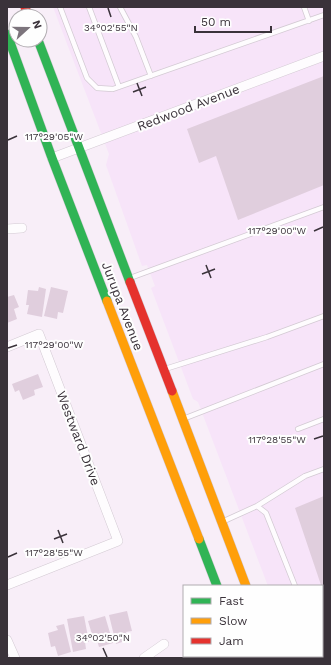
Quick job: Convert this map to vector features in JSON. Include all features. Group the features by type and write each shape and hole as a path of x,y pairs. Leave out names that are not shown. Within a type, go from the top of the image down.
{"main road":[{"name":"Jurupa Avenue","path":"7,34 52,158 217,585"},
{"name":"Jurupa Avenue","path":"41,48 246,585"}],"street":[{"name":"Redwood Avenue","path":"52,158 324,56"},
{"path":"7,229 22,228"},
{"name":"Westward Drive","path":"7,347 39,334 118,541 7,585"},
{"path":"7,640 15,658"},
{"path":"144,658 164,644"}],"lane":[{"path":"60,7 87,78 96,88 113,89 324,16"},
{"path":"90,7 119,87"},
{"path":"120,7 136,37 152,76"},
{"path":"304,7 309,21"},
{"path":"128,278 324,207"},
{"path":"163,370 267,337 324,316"},
{"path":"182,419 324,364"},
{"path":"298,429 324,419"},
{"path":"221,523 257,506 304,476 324,469"},
{"path":"257,506 266,513 295,585"}],"shaded area":[{"path":"53,7 324,7 324,658 308,657 323,657 323,585 268,585 198,402 193,399 151,288 155,286 147,265 142,266 106,165 109,154"}],"building":[{"path":"324,76 324,185 238,220 216,156 199,163 187,129"},
{"path":"39,287 46,289 42,317 27,314 29,305 26,305 28,290 38,291"},
{"path":"51,287 68,291 63,313 58,312 57,319 44,316"},
{"path":"14,295 19,307 14,309 17,319 7,323 7,297"},
{"path":"38,374 43,387 34,390 35,395 23,400 19,390 15,392 12,384"},
{"path":"324,496 324,594 323,585 321,585 295,508"},
{"path":"127,611 132,631 126,632 128,640 116,644 109,615"},
{"path":"84,616 89,642 85,642 86,649 73,652 67,619"},
{"path":"105,616 113,643 99,647 97,640 94,641 88,621"},
{"path":"64,624 71,652 58,656 55,646 51,647 48,633 58,630 56,626"}],"traffic: fast":[{"path":"7,34 52,158 107,301"},
{"path":"41,48 130,282"},
{"path":"199,539 217,585"}],"traffic: slow":[{"path":"107,301 199,539"},
{"path":"172,391 246,585"}],"traffic: jam":[{"path":"130,282 172,391"}]}
